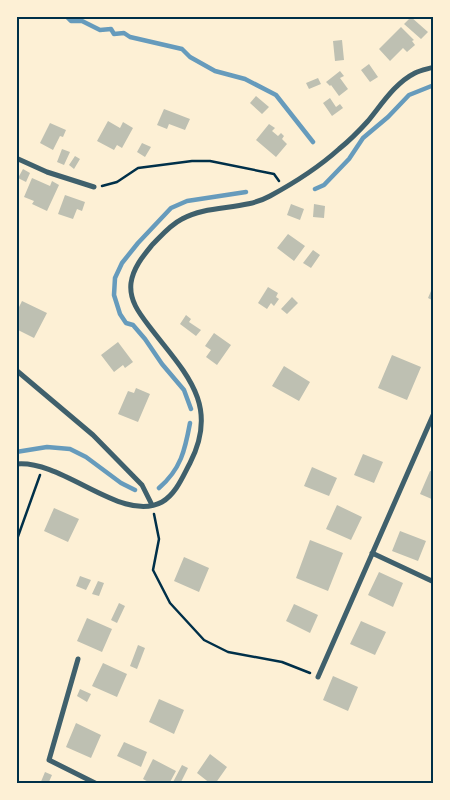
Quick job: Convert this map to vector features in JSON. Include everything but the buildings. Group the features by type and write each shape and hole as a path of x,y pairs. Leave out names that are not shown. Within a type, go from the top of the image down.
{"street":[{"path":"16,464 43,466 116,500 135,506 152,505 162,502 172,493 181,481 194,456 200,431 201,413 199,398 191,382 138,311 132,296 131,282 142,256 164,232 181,219 198,213 267,198 285,188 339,149 366,124 400,83 415,73 434,67"},
{"path":"16,158 47,172 94,187"},
{"path":"16,370 92,435 142,485 152,505"},
{"path":"318,677 434,413"},
{"path":"372,553 434,582"},
{"path":"78,659 49,760 97,784"}],"path":[{"path":"94,187 118,182 138,168 163,164 210,161 274,174 285,188"},
{"path":"16,542 43,466"},
{"path":"152,505 159,539 153,570 170,603 204,640 228,652 282,662 318,677"}],"waterway":[{"path":"66,16 71,21 82,21 100,30 111,29 114,34 124,33 130,37 182,49 190,57 215,71 245,79 276,95 313,142"},
{"path":"315,189 324,185 349,159 363,138 388,117 409,95 434,85"},
{"path":"191,409 184,390 162,364 145,339 133,325 126,323 120,314 114,295 115,278 122,263 171,208 187,201 246,192"},
{"path":"159,488 172,474 181,458 190,423"},
{"path":"16,452 47,447 70,449 86,457 121,483 135,490"}]}
